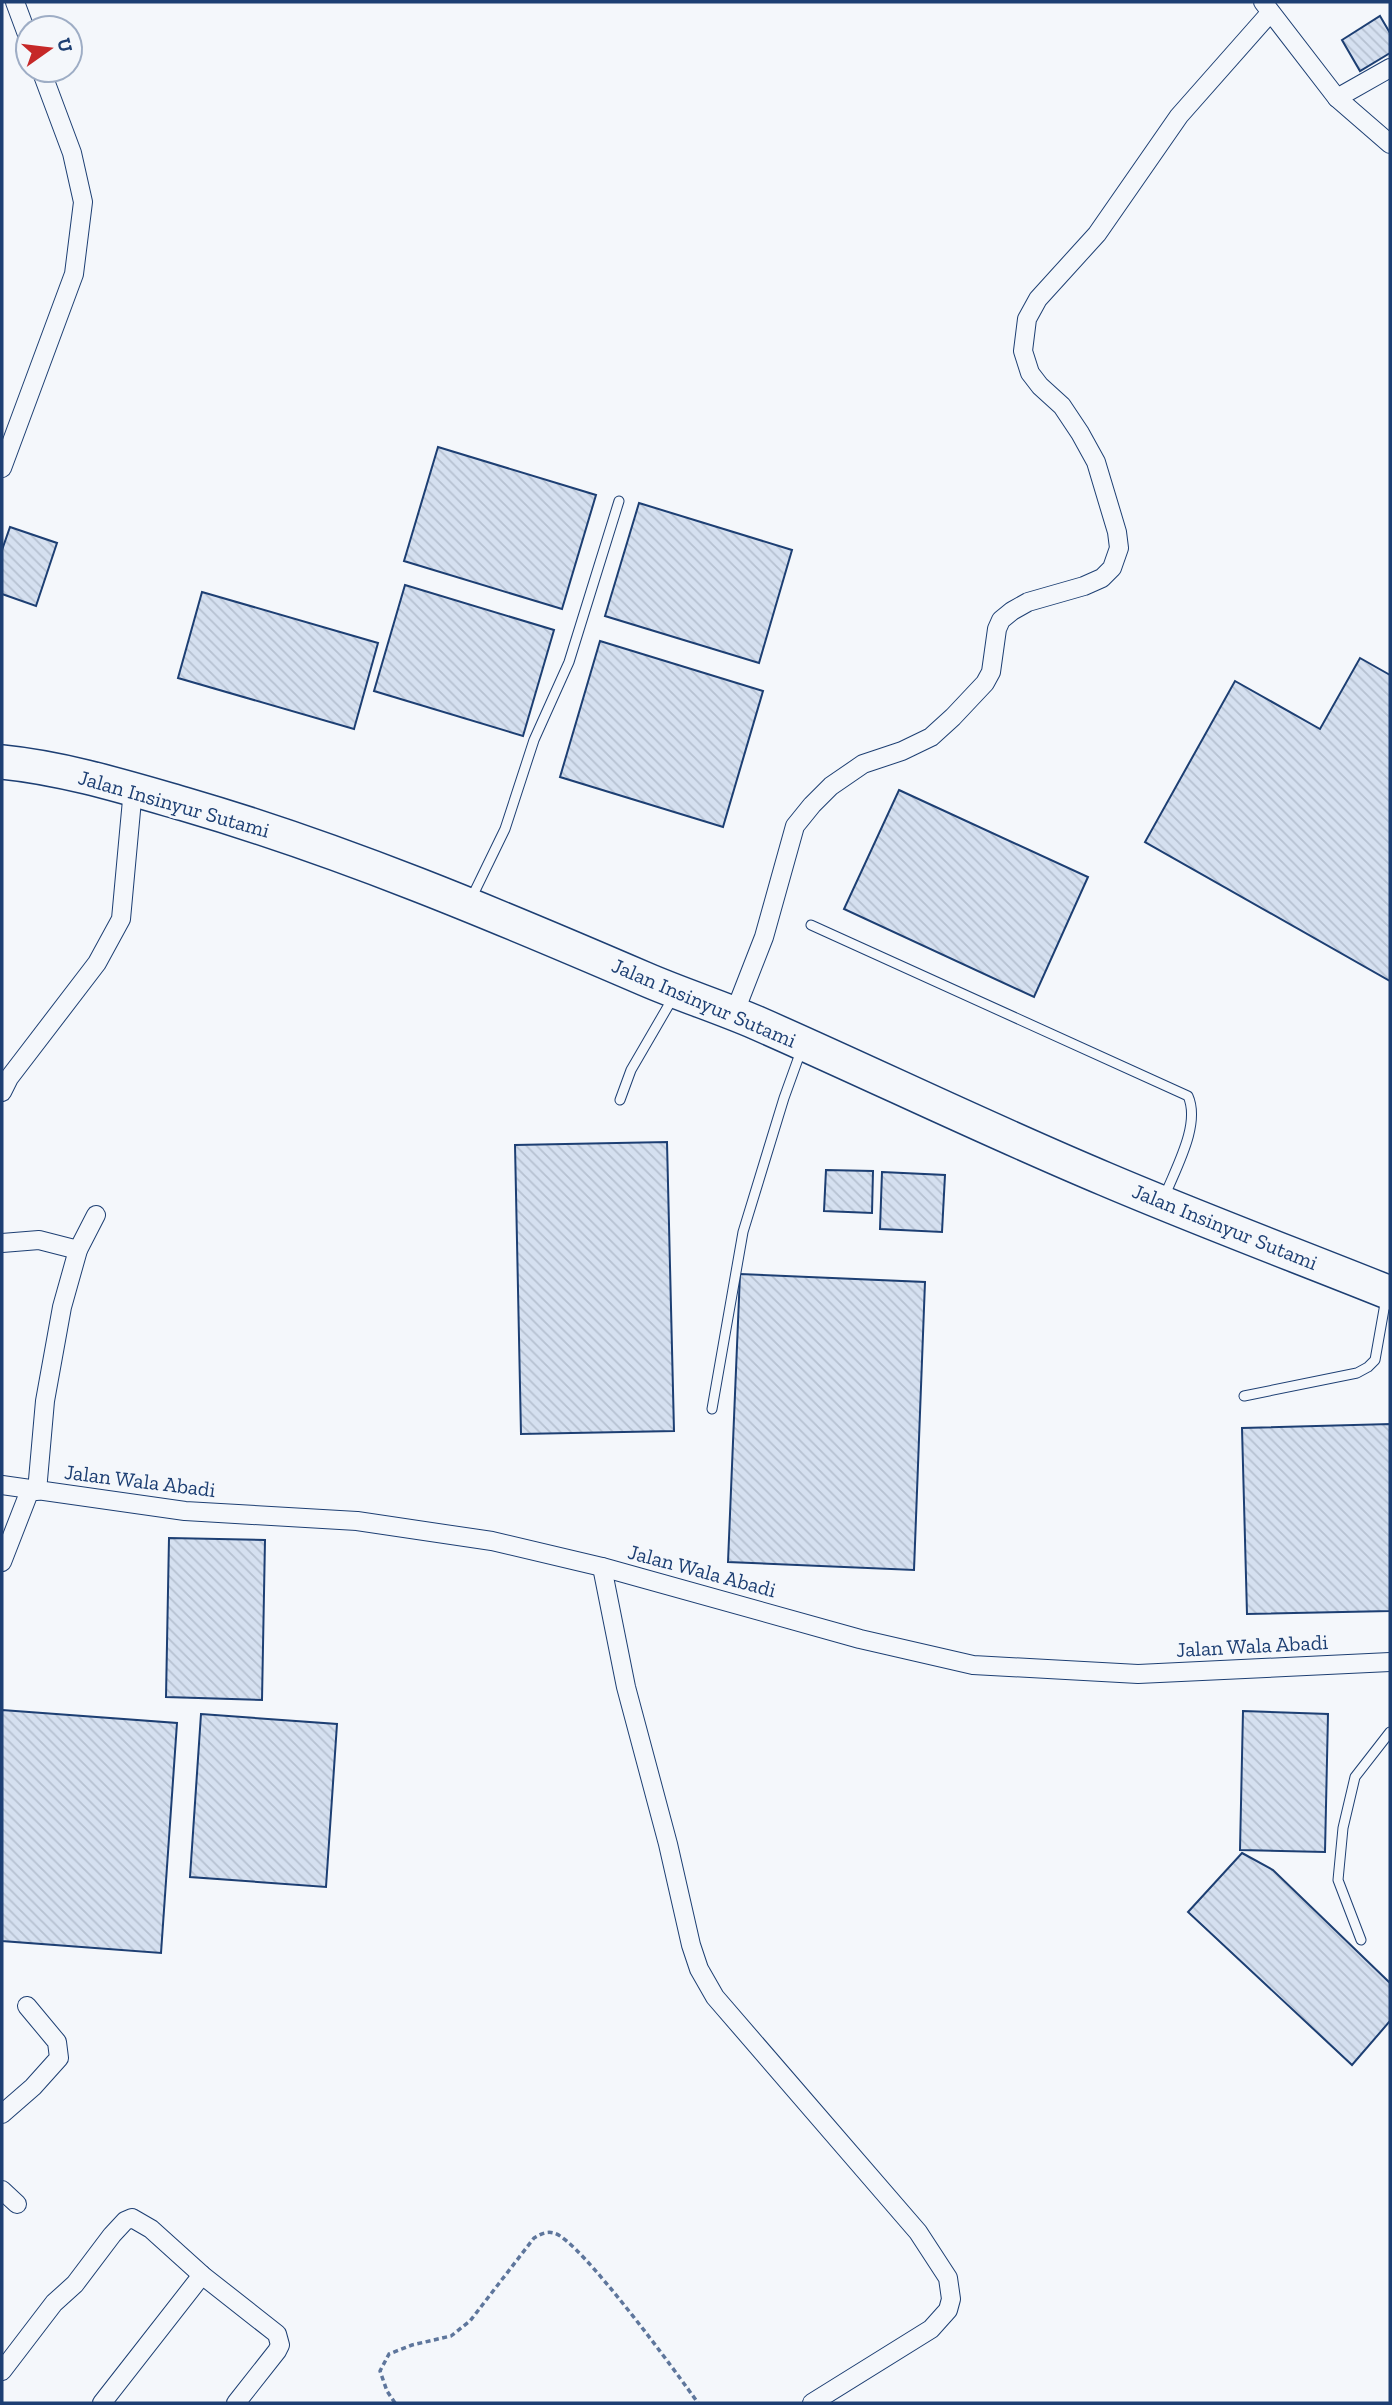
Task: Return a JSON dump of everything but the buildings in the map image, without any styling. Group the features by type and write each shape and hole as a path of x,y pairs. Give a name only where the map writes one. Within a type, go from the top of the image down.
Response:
{"highway":[{"name":"Jalan Insinyur Sutami","path":"2,762 27,764 133,789 255,826 469,904 734,1014 1162,1203 1389,1290"}],"street":[{"path":"734,1014 764,937 794,826 831,786 863,764 902,751 931,737 953,717 985,683 990,672 997,629 1001,620 1012,611 1028,603 1084,586 1102,578 1112,568 1119,548 1117,532 1096,463 1062,406 1030,373 1023,351 1027,319 1038,299 1097,234 1179,116 1267,8 1337,98 1390,144"},
{"path":"1337,98 1390,68"},
{"path":"2,468 74,274 83,202 72,153 46,84"},
{"path":"2,1092 9,1078 97,963 121,919 133,789"},
{"path":"2,1562 33,1490 62,1307 78,1250 96,1215"},
{"path":"2,1243 39,1240 78,1250"},
{"name":"Jalan Wala Abadi","path":"2,1485 185,1511 357,1521 492,1541 602,1567 860,1639 973,1665 1138,1674 1390,1662"},
{"path":"602,1567 626,1687 699,1969 715,1997 918,2232 948,2277 951,2299 948,2310 931,2329 812,2403"},
{"path":"2,2114 33,2087 60,2058 57,2042 27,2006"},
{"path":"2,2190 17,2204"},
{"path":"2,2371 54,2303 75,2284 112,2235 132,2218 151,2229 202,2275 270,2326 279,2340 277,2351 236,2403"},
{"path":"102,2403 202,2275"}],"lane":[{"path":"469,904 505,829 534,740 569,662 619,501"},
{"path":"811,925 1188,1096 1193,1106 1192,1124 1162,1203"},
{"path":"620,1100 631,1070 676,992"},
{"path":"712,1409 743,1232 803,1045"},
{"path":"1244,1396 1357,1373 1368,1367 1376,1360 1389,1290"},
{"path":"1362,1940 1338,1880 1343,1828 1355,1777 1390,1732"}],"path":[{"path":"395,2403 387,2391 380,2371 388,2354 451,2336 470,2321 534,2238 543,2232 555,2233 567,2240 633,2316 698,2403"}]}
